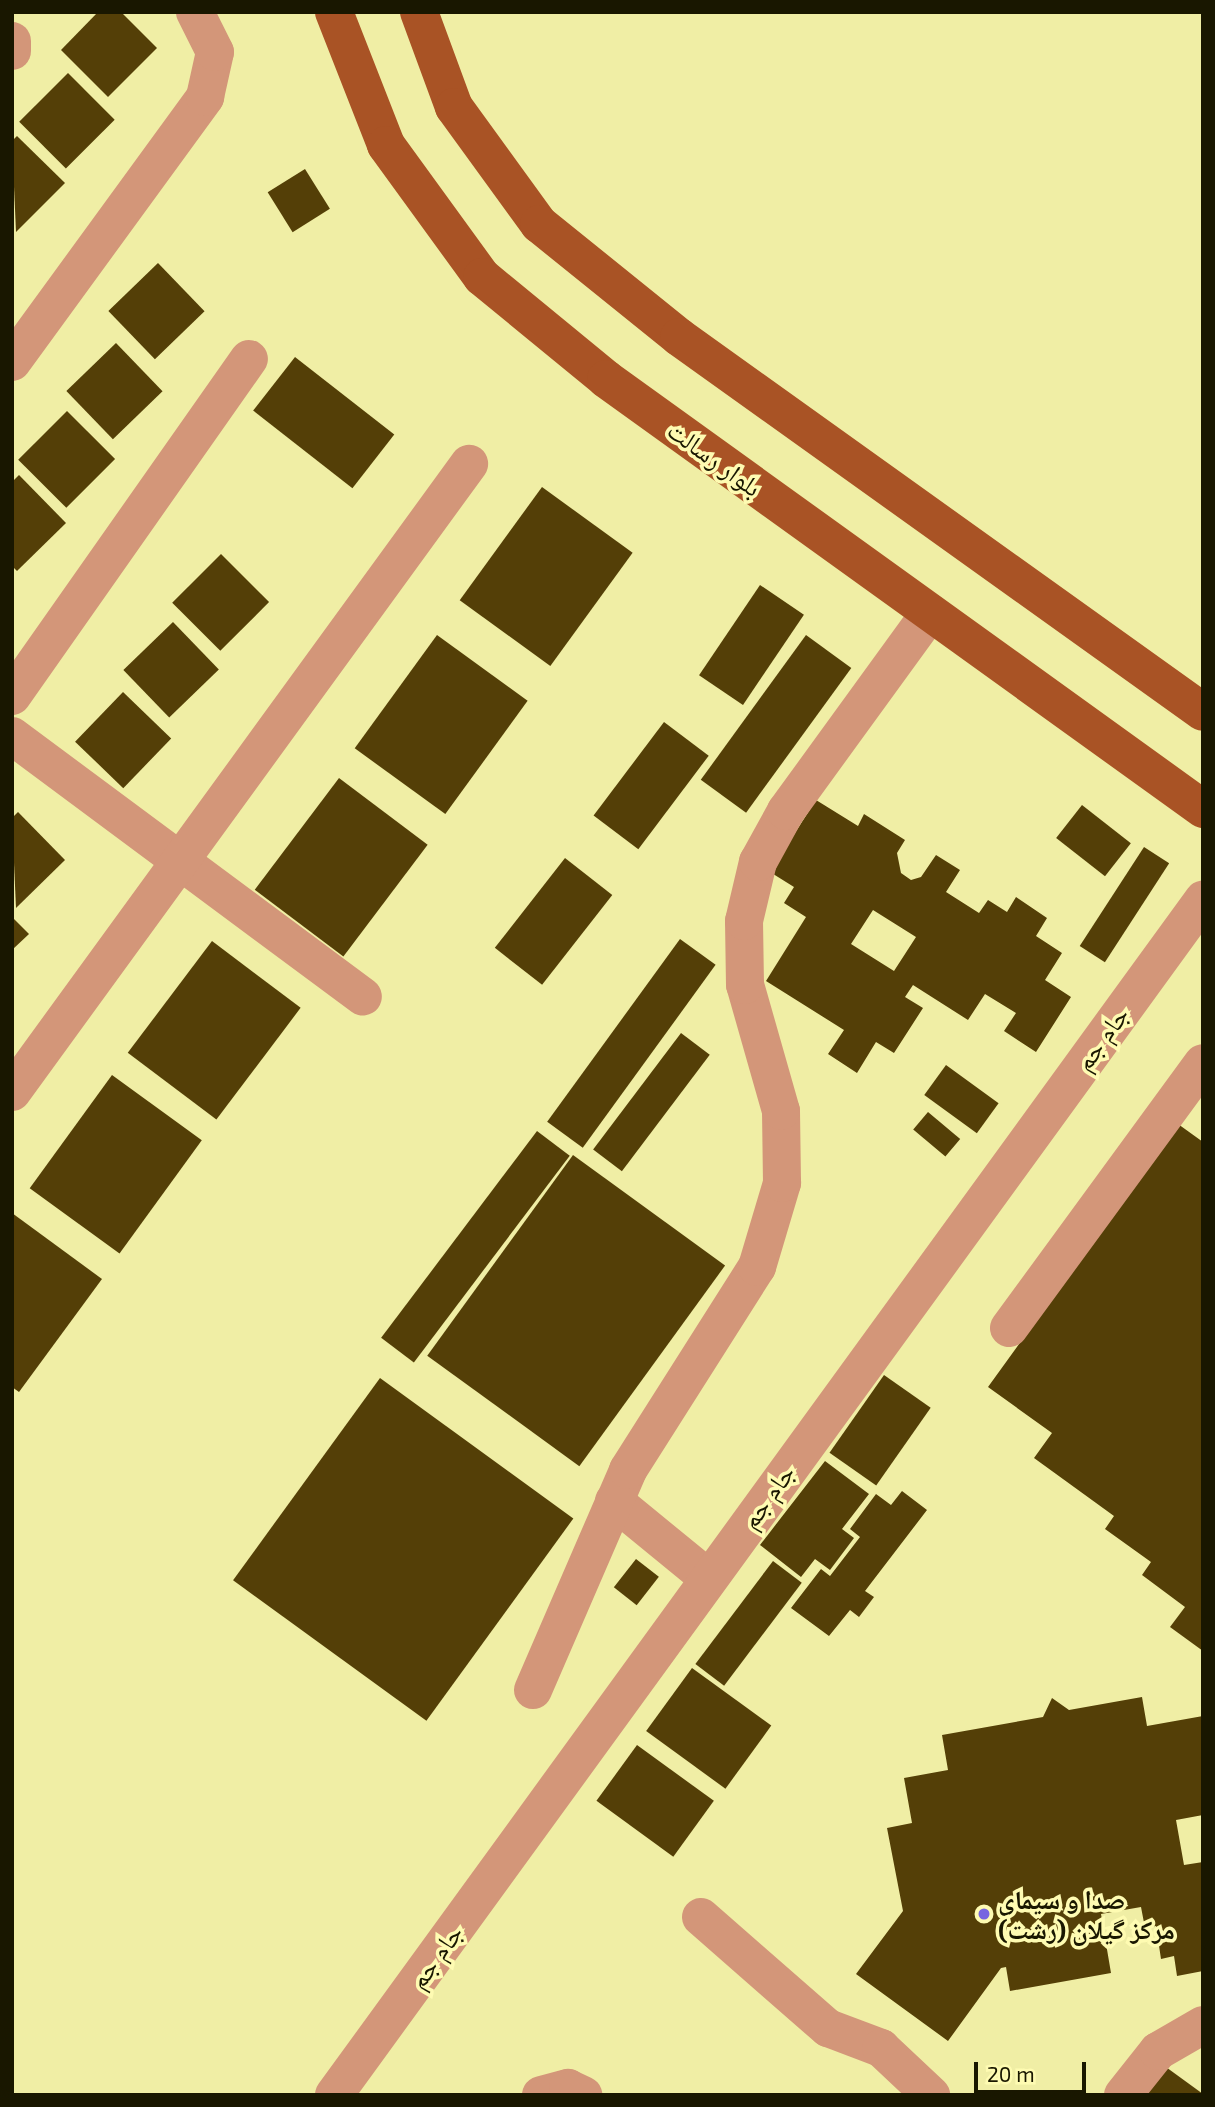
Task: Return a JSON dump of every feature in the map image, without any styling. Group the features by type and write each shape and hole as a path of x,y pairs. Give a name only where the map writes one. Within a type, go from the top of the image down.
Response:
{"main road":[{"name":"بلوار رسالت","path":"334,12 386,145 482,277 606,379 1203,809"},
{"path":"419,12 454,107 538,224 670,330 1203,712"}],"street":[{"path":"12,362 205,97 215,52 195,12"},
{"path":"12,41 12,51"},
{"path":"12,696 249,359"},
{"path":"12,1092 181,864 469,464"},
{"path":"533,1690 628,1470 757,1267 782,1183 781,1111 746,985 744,921 758,862 786,811 930,613"},
{"path":"12,736 363,997"},
{"name":"جام جم","path":"334,2095 1203,900"},
{"path":"1009,1328 1203,1063"},
{"path":"614,1501 708,1578"},
{"path":"701,1917 828,2028 881,2048 931,2095"},
{"path":"1124,2095 1158,2051 1203,2025"},
{"path":"541,2095 568,2088 583,2095"}],"building":[{"path":"98,12 121,12 157,48 108,97 61,50"},
{"path":"68,73 115,120 66,168 19,122"},
{"path":"17,136 65,183 16,232 12,141"},
{"path":"305,169 330,209 293,232 268,192"},
{"path":"158,263 205,311 155,359 108,311"},
{"path":"116,343 163,391 113,439 66,391"},
{"path":"295,357 394,435 352,488 253,411"},
{"path":"67,411 115,459 66,508 18,460"},
{"path":"19,475 66,523 17,571 12,566 12,482"},
{"path":"542,487 633,553 550,666 460,600"},
{"path":"221,554 269,602 220,651 172,603"},
{"path":"760,585 804,615 743,705 699,675"},
{"path":"173,622 219,669 169,717 123,670"},
{"path":"437,635 528,701 445,814 355,748"},
{"path":"806,635 851,668 746,813 701,780"},
{"path":"123,692 171,739 123,788 75,742"},
{"path":"664,722 709,756 638,849 594,815"},
{"path":"339,778 428,845 343,957 255,890"},
{"path":"816,800 858,826 864,814 905,840 897,853 901,873 911,880 921,877 936,855 960,870 946,892 979,913 988,900 1007,912 1016,897 1047,918 1036,936 1062,953 1045,980 1071,997 1036,1052 1004,1031 1016,1013 985,994 968,1020 913,985 905,997 923,1008 894,1053 876,1042 857,1073 828,1054 844,1030 766,981 806,917 784,903 794,887 770,872","holes":["873,910 916,937 894,971 851,944"]},
{"path":"1082,805 1131,843 1105,876 1056,838"},
{"path":"18,812 65,860 16,908 12,818"},
{"path":"1144,847 1169,863 1105,962 1080,946"},
{"path":"565,858 612,895 542,985 495,948"},
{"path":"12,917 29,934 12,950"},
{"path":"680,939 716,965 583,1148 547,1122"},
{"path":"212,941 301,1008 216,1120 128,1053"},
{"path":"681,1033 710,1055 622,1171 593,1150"},
{"path":"946,1065 999,1103 977,1133 924,1095"},
{"path":"112,1075 202,1140 120,1254 30,1188"},
{"path":"928,1112 960,1139 945,1157 913,1130"},
{"path":"1178,1124 1203,1142 1203,1651 1170,1627 1185,1607 1142,1575 1151,1562 1105,1529 1114,1516 1034,1458 1052,1433 988,1387"},
{"path":"537,1131 570,1156 414,1363 381,1338"},
{"path":"573,1155 725,1266 579,1466 427,1356"},
{"path":"12,1213 102,1279 19,1392 12,1387"},
{"path":"884,1375 931,1408 876,1486 830,1453"},
{"path":"380,1378 573,1518 426,1721 233,1580"},
{"path":"825,1461 869,1494 842,1529 854,1538 830,1570 815,1559 801,1577 760,1545"},
{"path":"902,1491 927,1510 865,1591 874,1597 859,1617 850,1610 829,1636 791,1608 821,1569 830,1576 860,1537 850,1529 876,1494 891,1505"},
{"path":"636,1559 659,1577 637,1605 614,1587"},
{"path":"773,1561 802,1583 724,1686 695,1664"},
{"path":"692,1668 771,1726 725,1789 646,1731"},
{"path":"1142,1697 1147,1726 1203,1716 1203,1815 1176,1820 1184,1865 1203,1862 1203,1971 1177,1976 1174,1956 1161,1959 1156,1926 1145,1928 1141,1907 1101,1914 1111,1973 1010,1991 1006,1967 1001,1968 948,2041 856,1974 903,1911 887,1828 912,1823 904,1778 948,1770 942,1735 1043,1717 1052,1698 1069,1710"},
{"path":"637,1745 714,1801 673,1857 596,1801"},
{"path":"1159,2062 1203,2094 1203,2095 1136,2095"}],"place":[{"name":"صدا و سیمای مرکز گیلان (رشت)","path":"984,1914"}]}
